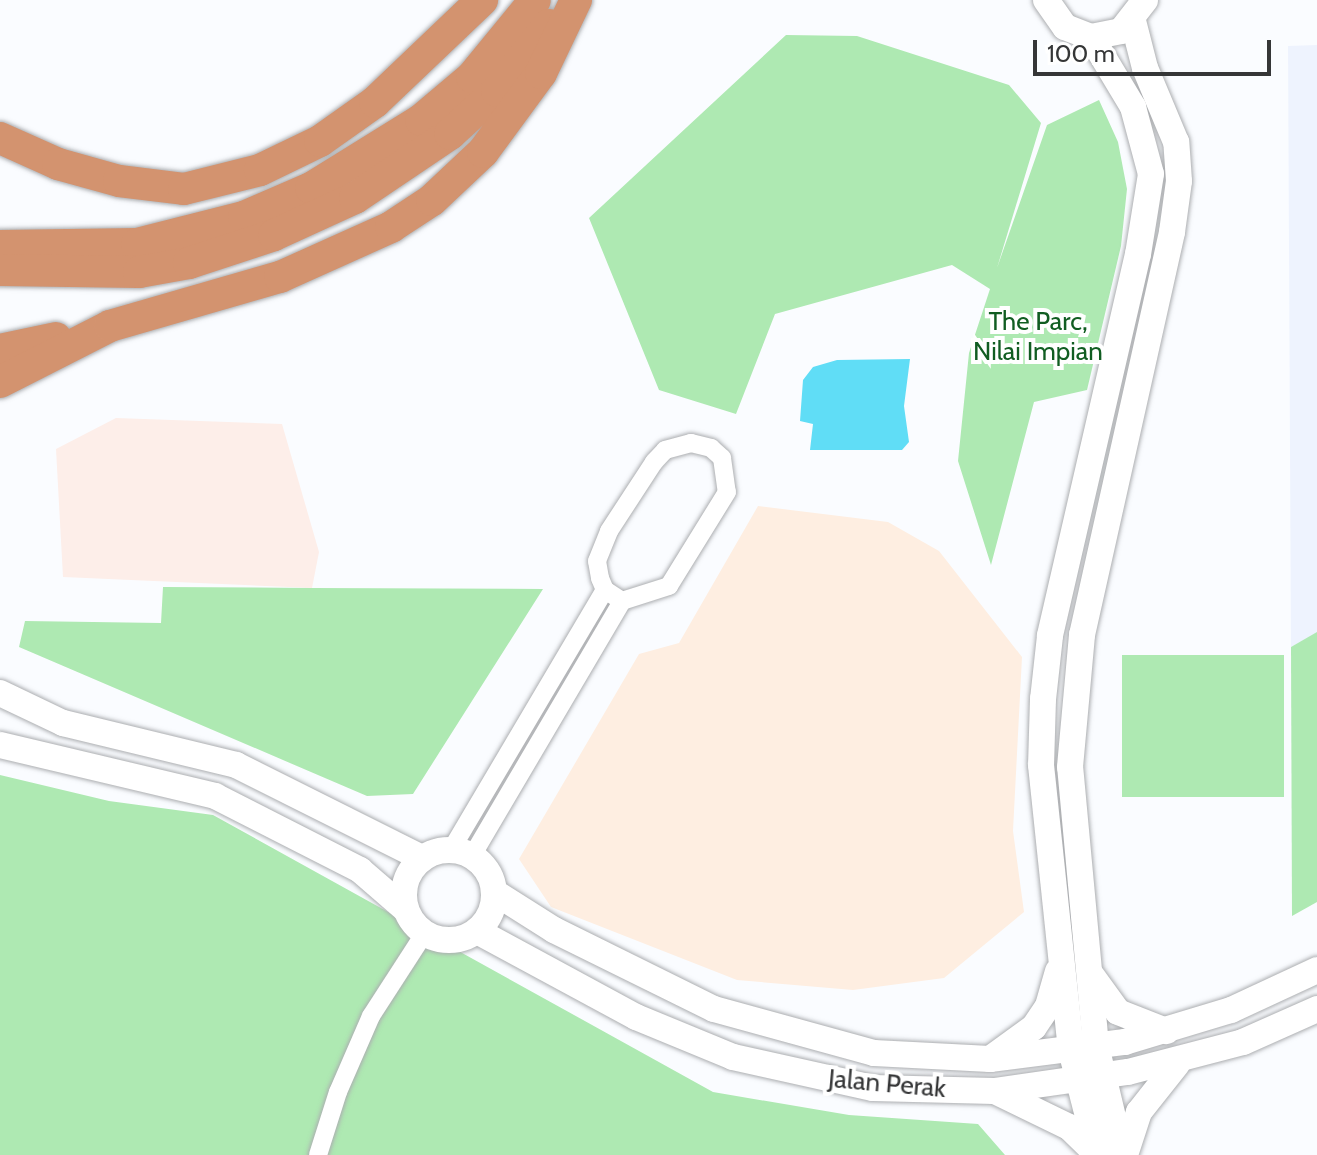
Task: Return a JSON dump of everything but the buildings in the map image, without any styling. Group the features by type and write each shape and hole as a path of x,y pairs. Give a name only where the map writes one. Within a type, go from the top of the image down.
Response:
{"highway":[{"path":"0,138 58,164 119,181 184,189 260,170 320,141 375,102 482,0"},
{"path":"0,246 137,244 244,217 311,188 421,120 472,77 535,0"},
{"path":"0,270 139,272 189,263 274,235 355,198 450,134 497,91 568,0"},
{"path":"0,350 110,326 280,277 391,227 432,200 483,152 524,96 576,0"},
{"path":"0,382 110,326"}],"main road":[{"path":"1046,0 1065,27 1091,37 1106,36 1139,11"},
{"path":"1084,1048 1089,973 1070,767 1073,701 1082,635 1172,232 1179,181 1176,142 1145,68 1139,11"},
{"path":"1091,37 1133,107 1151,174 1138,254 1047,662 1041,765 1061,956 1091,1078 1098,1155"},
{"path":"0,693 63,723 236,765 422,858 462,853 487,871 494,892 487,920 477,931 451,941 424,934 405,909 360,870 215,796 0,745"},
{"path":"405,909 405,881 422,858"},
{"name":"Jalan Perak","path":"494,892 554,930 714,1009 874,1053 990,1059 1084,1048 1167,1031 1231,1010 1317,970"},
{"name":"Jalan Perak","path":"477,931 636,1017 733,1057 873,1088 994,1091 1177,1064 1243,1042 1317,1009"},
{"path":"990,1059 1034,1027 1048,1006 1061,956"},
{"path":"1089,973 1118,1012 1167,1031"},
{"path":"1123,1155 1139,1112 1177,1064"},
{"path":"1091,1078 1123,1155"},
{"path":"994,1091 1060,1121 1098,1155"}],"street":[{"path":"462,853 622,601 669,586 727,492 722,458 711,448 691,443 665,450 642,477 597,561 605,590 622,601"},
{"path":"462,853 605,590"},
{"path":"318,1155 371,1016 424,934"}],"shaded area":[{"path":"1317,45 1317,633 1291,647 1288,46"},
{"path":"116,418 282,424 319,552 312,588 63,577 56,449"},
{"path":"758,506 888,522 939,551 1022,657 1013,831 1024,912 944,978 853,990 737,980 551,907 519,859 639,654 679,643"}],"green space":[{"name":"The Parc, Nilai Impian","path":"786,35 857,36 1009,85 1041,123 997,268 1047,125 1099,100 1118,142 1127,189 1121,246 1087,390 1034,402 991,565 958,461 969,353 990,289 952,265 775,314 736,414 659,390 589,218"},
{"path":"163,587 543,589 413,794 367,796 19,647 25,621 161,623"},
{"path":"1317,632 1317,902 1292,916 1291,647"},
{"path":"1122,655 1284,655 1284,797 1122,797"},
{"path":"0,775 109,801 213,815 713,1092 849,1115 978,1124 1005,1155 0,1155"}],"water":[{"path":"910,359 904,406 909,442 902,450 810,450 813,424 800,421 803,380 813,367 837,360"}]}
